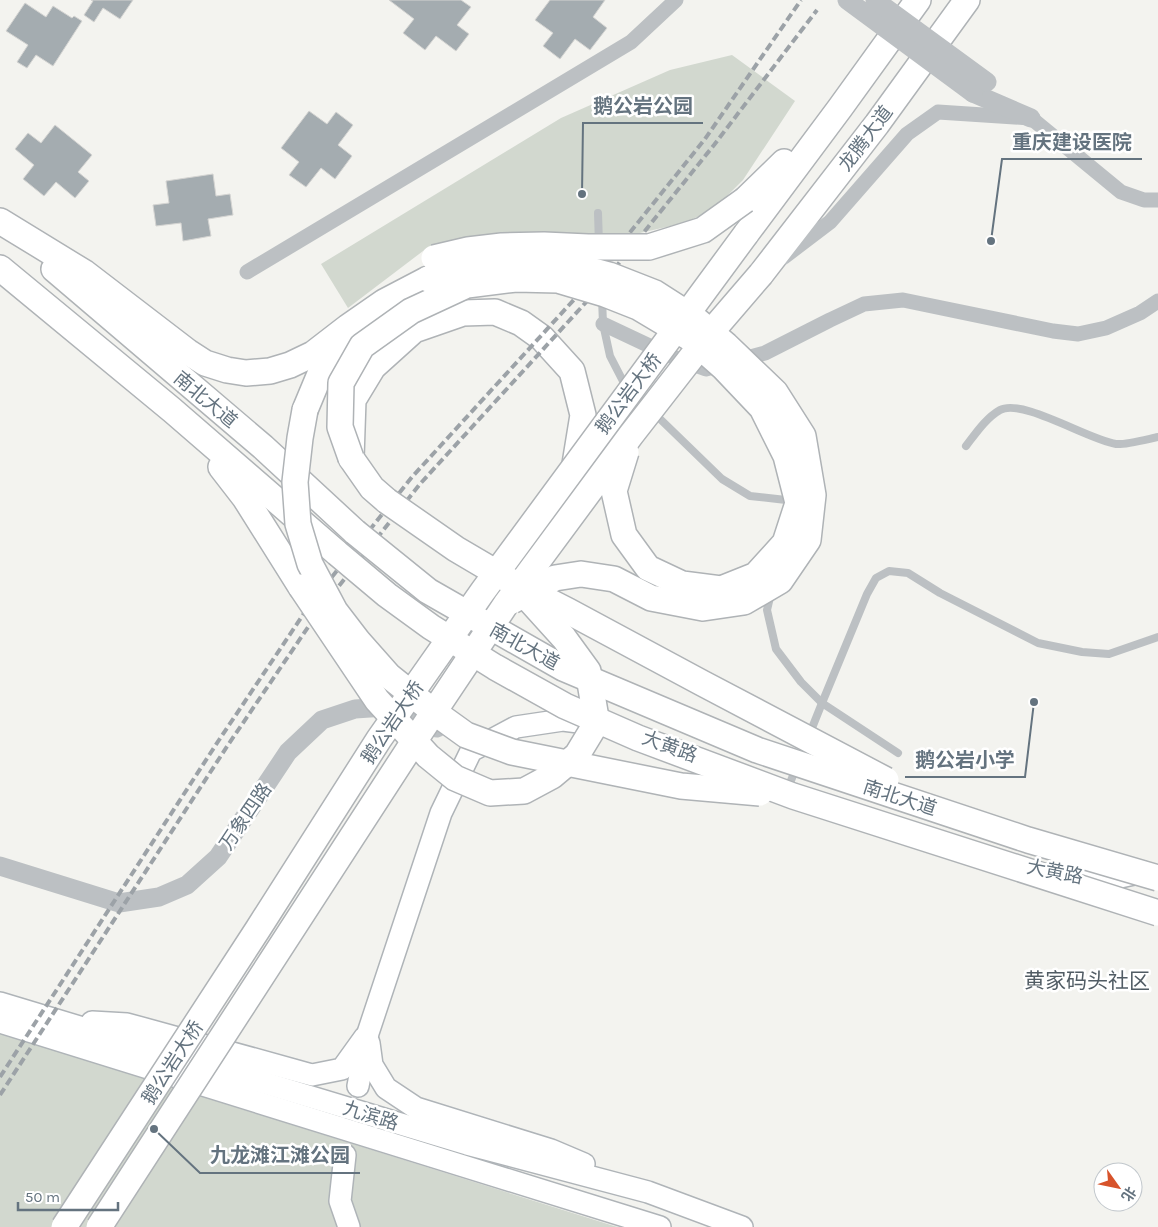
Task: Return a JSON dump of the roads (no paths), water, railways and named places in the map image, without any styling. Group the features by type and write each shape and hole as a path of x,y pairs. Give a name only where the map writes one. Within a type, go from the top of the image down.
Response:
{"highway":[{"name":"龙腾大道","path":"746,234 918,0"},
{"name":"龙腾大道","path":"760,274 877,124 967,0"},
{"path":"877,124 985,0"},
{"path":"431,269 468,250 502,246 544,245 649,247 703,230 745,200 840,108"},
{"path":"0,222 86,273 188,352 205,363 227,370 246,373 270,371 290,365 313,354 348,327"},
{"name":"南北大道","path":"0,222 263,447 355,532 428,591 564,668 757,750 1028,840 1158,878"},
{"name":"鹅公岩大桥","path":"64,1227 258,929 378,739 483,591 746,234"},
{"path":"511,595 555,578 581,574 614,579 651,598 703,608 744,602 780,581 808,540 813,495 803,436 775,392 726,345 694,318 655,293 609,275 567,264 521,263 431,269 396,276 372,296 348,327 320,374 305,410 295,482 298,524 310,564 335,611 389,676 466,735 512,752 681,786 791,792"},
{"name":"南北大道","path":"0,268 172,410 387,595 431,627 494,667 565,706 638,738 791,792 1158,913"},
{"name":"鹅公岩大桥","path":"99,1227 511,595 631,435 712,331 760,274"},
{"path":"172,410 245,498 301,587 377,700 428,756 455,778 490,792 524,791 552,776 577,755 594,727 595,712 588,671 564,638 456,549 387,501 372,488 351,458 340,427 341,383 362,346 411,311 468,285 516,279 558,280 605,294 638,307 690,338 724,368 762,408 786,456 798,503 785,543 756,575 721,589 682,584 648,568 624,535 614,491 631,435"},
{"path":"351,458 353,400 372,366 414,330 463,313 495,312 521,323 542,338 572,371 583,415 576,464"},
{"path":"511,595 568,611 920,798 1028,840"}],"main road":[{"name":"大黄路","path":"471,751 516,727 563,720 618,728 791,792 901,829 1063,876 1111,879 1158,869"},
{"path":"358,1086 368,1033 441,813 471,751"},
{"name":"九滨路","path":"0,1003 40,1022 600,1218 638,1220 660,1227"},
{"name":"九滨路","path":"0,1022 40,1022 468,1144 648,1192 742,1227"},
{"path":"40,1022 127,1024 312,1076 342,1069 368,1033"},
{"path":"368,1033 372,1065 386,1088 416,1108 551,1150 648,1192 655,1199 657,1207 654,1215 648,1219 638,1220"},
{"path":"345,1155 340,1201 349,1227"}],"street":[{"path":"247,272 630,42 676,0"},
{"path":"847,0 1031,118 1121,192 1144,200 1158,200"},
{"path":"875,0 980,87"},
{"path":"760,274 830,222 907,134 938,112 1031,118"},
{"path":"603,324 706,369 765,353 864,304 903,300 1053,331 1078,334 1106,328 1140,313 1158,301"},
{"name":"万象四路","path":"0,866 118,903 159,897 187,885 218,857 288,752 322,720 355,709 385,707 426,720 471,751"}],"lane":[{"path":"598,213 600,259"},
{"path":"600,269 601,278"},
{"path":"601,287 603,324 610,356 625,385 722,478 750,496 786,500 804,513 802,537 781,565"},
{"path":"966,446 983,424 1002,409 1014,408 1043,415 1088,435 1117,444 1158,437"},
{"path":"791,792 822,703 867,594 876,578 889,571 908,573 940,593 1038,643 1082,652 1109,654 1158,637"},
{"path":"776,572 767,610 776,649 801,682 822,703 898,753"}],"railway":[{"path":"0,1077 219,740 311,603 412,477 591,281 705,139 801,0"},
{"path":"0,1095 228,745 319,611 420,484 599,288 714,145 817,10"}],"place":[{"name":"鹅公岩公园","path":"582,194"},
{"name":"重庆建设医院","path":"991,241"},
{"name":"鹅公岩小学","path":"1034,702"},
{"name":"九龙滩江滩公园","path":"154,1129"}],"district":[{"name":"黄家码头社区","path":"1087,981"}]}
